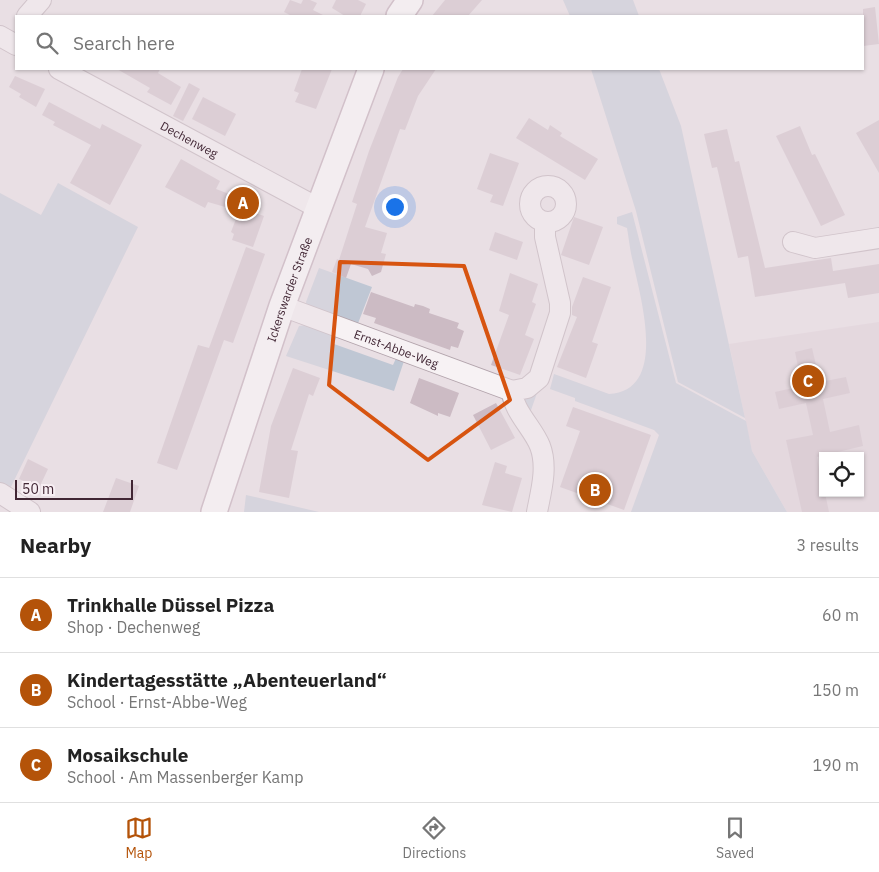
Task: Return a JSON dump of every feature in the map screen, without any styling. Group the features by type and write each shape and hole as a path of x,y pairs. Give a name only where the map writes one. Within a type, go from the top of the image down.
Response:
{"main road":[{"path":"400,15 410,0"},
{"name":"Ickerswarder Straße","path":"214,512 282,306 371,70"}],"street":[{"path":"28,15 41,0"},
{"name":"Dechenweg","path":"61,70 318,208"},
{"path":"537,512 544,458 535,435 512,399 512,391 527,388 539,378 560,313 560,303 545,237 545,222"},
{"path":"793,242 814,248 879,238"},
{"name":"Ernst-Abbe-Weg","path":"282,306 512,391"},
{"path":"0,493 30,512"}],"highlighted area":[{"path":"340,262 464,266 510,400 428,460 329,385"}],"shaded area":[{"path":"563,0 633,0 639,15 570,15"},
{"path":"591,70 659,70 681,126 745,418 678,382 636,211"},
{"path":"58,183 138,227 8,493 0,487 0,193 41,215"},
{"path":"632,212 676,383 746,421 752,451 787,512 631,512 659,435 654,430 575,401 575,398 550,389 554,374 609,394 628,389 639,377 645,360 646,340 641,297 627,228 617,224 617,217"},
{"path":"319,268 372,287 357,326 307,307 306,302"},
{"path":"879,322 879,512 787,512 752,451 729,344"},
{"path":"305,325 338,332 334,344 393,365 398,354 406,355 394,391 286,356 299,326"},
{"path":"537,393 530,413 521,397"},
{"path":"246,495 319,512 244,512"}],"building":[{"path":"290,0 301,4 303,0 310,0 317,3 313,10 323,15 290,15 284,12"},
{"path":"336,0 358,0 366,4 360,15 343,15 332,8"},
{"path":"445,0 482,0 469,15 433,15"},
{"path":"875,7 879,44 864,46 863,9"},
{"path":"119,70 160,70 158,73 181,87 171,105 147,92 150,88"},
{"path":"302,70 332,70 316,109 295,102 299,93 294,91"},
{"path":"402,70 435,70 418,96 405,130 400,129 365,227 387,233 381,253 386,254 381,272 372,276 368,269 351,264 346,278 332,272 337,259 339,260 357,204 352,202 369,151"},
{"path":"15,76 45,89 36,107 19,97 21,94 9,87"},
{"path":"189,83 200,89 183,121 173,116"},
{"path":"203,97 236,114 225,136 192,119"},
{"path":"49,102 100,129 102,124 142,145 110,205 70,183 91,145 53,125 55,122 42,115"},
{"path":"529,118 548,130 550,125 562,133 560,136 598,159 585,180 516,138"},
{"path":"879,120 879,173 856,133"},
{"path":"800,126 812,155 815,154 845,215 821,226 776,136"},
{"path":"727,129 735,162 739,161 765,268 831,258 833,271 879,264 879,293 848,298 845,283 755,297 748,256 738,258 717,167 712,168 704,134"},
{"path":"490,153 519,163 503,206 490,202 493,195 477,189"},
{"path":"181,159 220,181 216,189 253,203 250,211 264,216 253,247 232,240 234,234 231,232 239,211 208,202 205,208 165,187"},
{"path":"574,217 603,227 589,265 561,255"},
{"path":"495,232 523,242 517,260 489,250"},
{"path":"246,247 265,254 233,343 224,340 177,470 157,463 198,345 209,348"},
{"path":"510,273 538,284 532,302 536,304 525,335 534,339 520,375 491,365 509,315 499,311"},
{"path":"583,277 611,287 592,342 598,344 586,378 557,367 577,317 572,315 572,307"},
{"path":"371,292 414,307 415,304 423,306 430,309 429,313 459,323 457,328 464,331 458,348 451,346 450,350 374,323 376,318 363,314"},
{"path":"812,348 820,382 846,377 850,393 823,399 830,432 859,425 863,446 838,452 819,452 819,457 817,457 819,497 826,497 829,512 802,512 786,440 813,435 806,403 779,409 775,392 802,386 795,352"},
{"path":"293,368 320,378 313,396 309,394 291,450 298,451 289,498 259,492 271,426"},
{"path":"419,378 459,393 450,417 438,413 438,416 410,403"},
{"path":"496,403 515,438 491,450 473,415"},
{"path":"573,407 651,435 624,510 560,487 580,431 566,426"},
{"path":"28,459 48,469 39,488 19,479"},
{"path":"495,462 507,466 505,473 522,478 512,512 482,505"},
{"path":"116,478 139,486 130,512 103,512"}],"place":[{"name":"Trinkhalle Düssel Pizza","path":"243,203"},
{"name":"Mosaikschule","path":"808,381"},
{"name":"Kindertagesstätte „Abenteuerland“","path":"595,490"}]}
